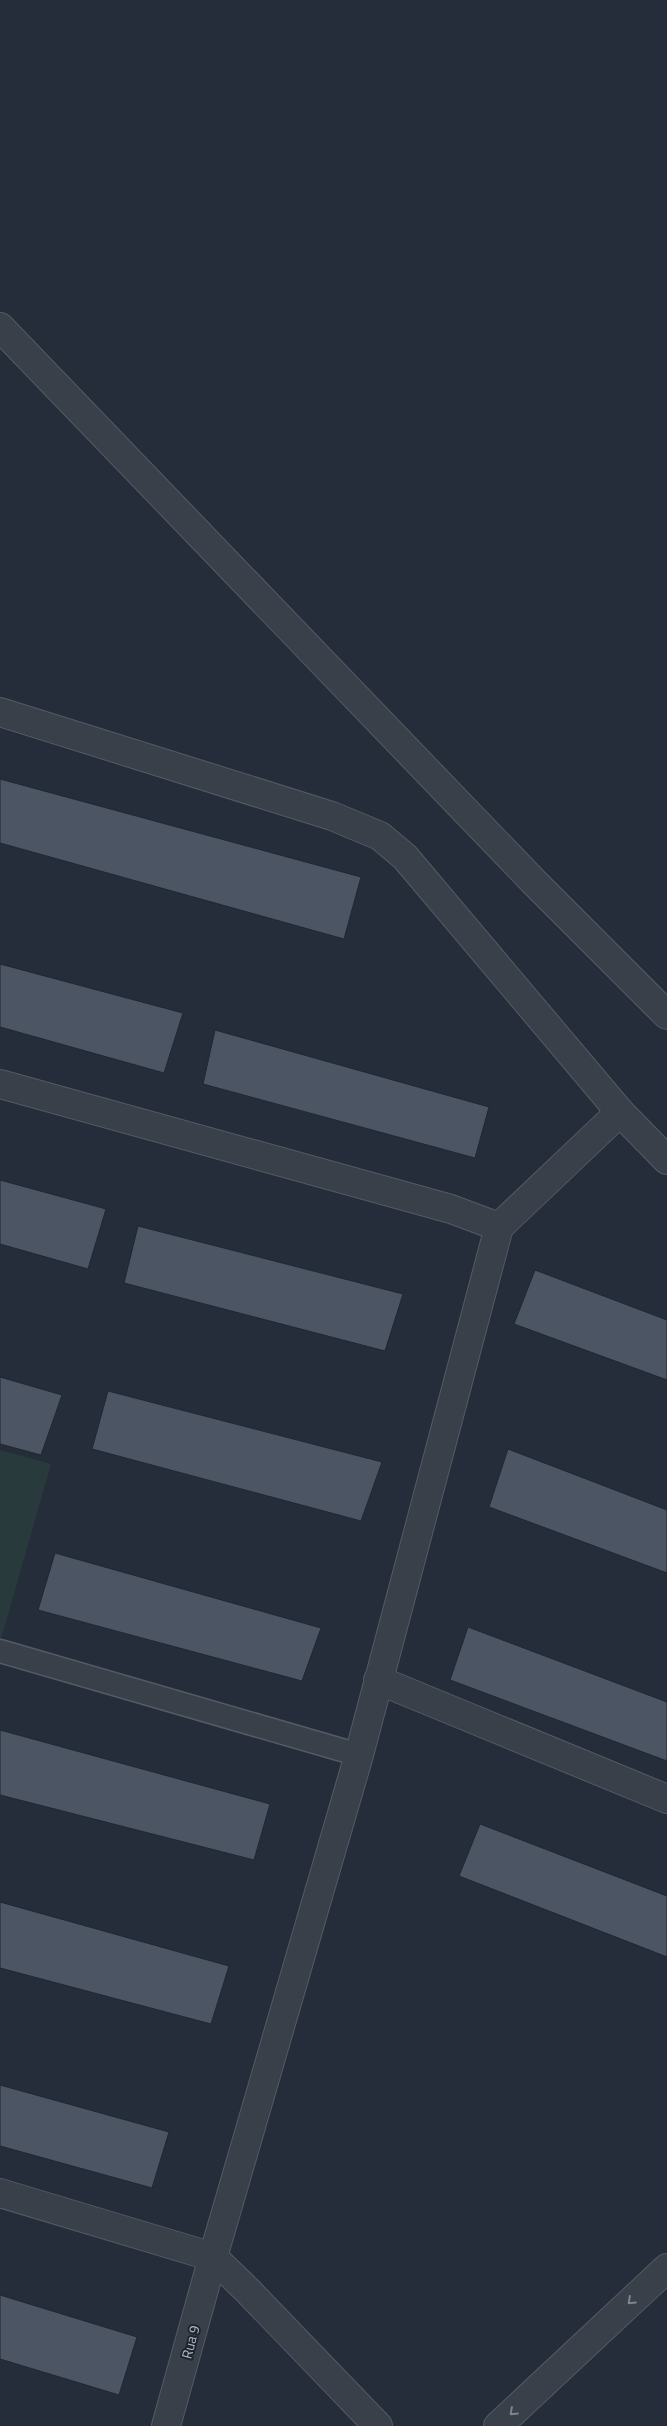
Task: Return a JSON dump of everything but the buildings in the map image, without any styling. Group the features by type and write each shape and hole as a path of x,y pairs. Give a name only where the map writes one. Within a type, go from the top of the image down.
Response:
{"street":[{"path":"0,327 534,882 667,1014"},
{"path":"0,712 332,816 380,836 404,857 620,1112 667,1160"},
{"path":"0,1084 451,1209 499,1227 620,1112"},
{"name":"Rua 9","path":"166,2426 212,2257 359,1755 499,1227"},
{"path":"0,1651 359,1755"},
{"path":"378,1680 667,1799"},
{"path":"0,2193 212,2257 248,2291 378,2426"},
{"path":"498,2426 667,2268"}],"shaded area":[{"path":"0,1450 51,1464 0,1643"}]}
